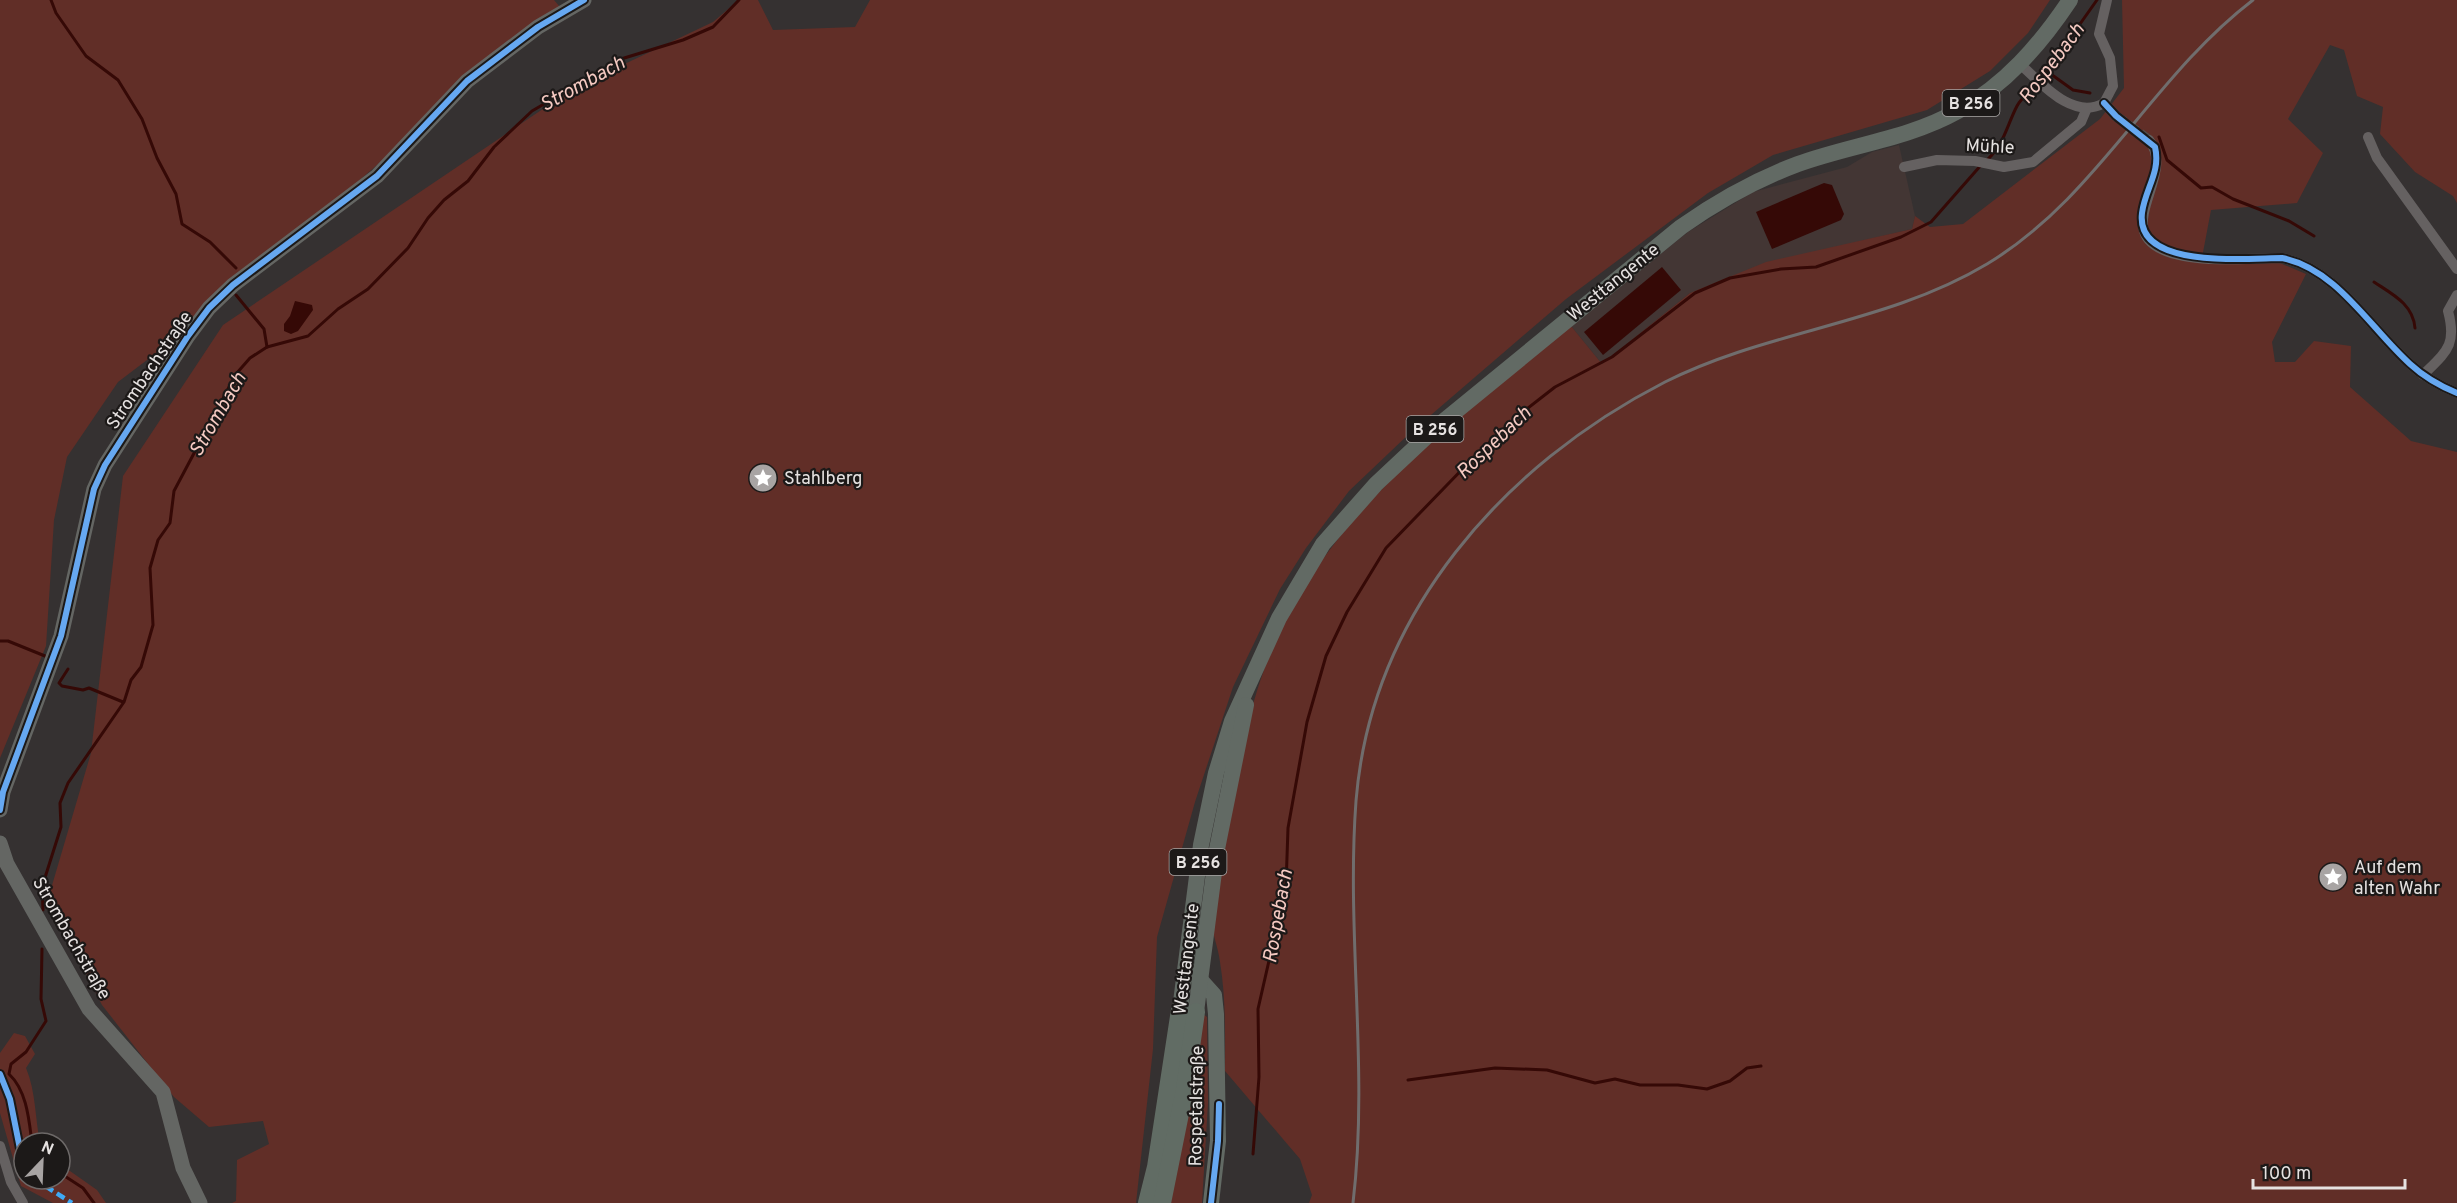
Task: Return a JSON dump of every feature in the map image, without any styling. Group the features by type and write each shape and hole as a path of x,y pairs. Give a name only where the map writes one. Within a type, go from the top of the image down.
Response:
{"highway":[{"name":"Westtangente","path":"1147,1203 1188,1011"},
{"name":"Westtangente","path":"1162,1203 1185,1089 1188,1011"}],"main road":[{"name":"Strombachstraße","path":"0,810 3,792 66,619 94,489 105,465 188,336 209,308 233,285 376,176 467,81 538,27 584,0"},
{"name":"Westtangente","path":"1188,1011 1186,952 1201,845 1216,773 1232,721 1279,618 1323,544 1376,484 1439,425 1681,227 1720,200 1750,184 1798,164 1902,134 1957,112 1985,94 2020,64 2048,32 2070,0"},
{"name":"Westtangente","path":"1188,1011 1200,980 1217,849 1250,684"},
{"name":"Strombachstraße","path":"0,843 7,864 79,995 106,1029 163,1092 183,1168 200,1203"},
{"name":"Rospetalstraße","path":"1186,952 1189,965 1214,995 1216,1014 1218,1142 1211,1203"}],"street":[{"path":"2020,64 2050,91 2070,104 2087,108 2104,103 2113,86 2110,58 2099,34 2107,0"},
{"path":"2104,103 2116,116"},
{"name":"Mühle","path":"1904,167 1937,160 1975,161 2004,166 2033,162 2081,122 2087,108"},
{"path":"2368,137 2377,158 2457,269"},
{"path":"2150,140 2155,147 2157,165 2142,212 2142,229 2150,241 2162,249 2184,256 2282,258 2297,261 2350,300 2423,375 2457,393"},
{"path":"2423,375 2452,343 2453,331 2448,311 2457,295"},
{"path":"0,1146 11,1182 23,1203"}],"shaded area":[{"path":"0,0 554,0 560,7 180,335 118,382 67,457 54,520 46,646 0,758"},
{"path":"739,0 758,0 773,30 855,27 870,0 2050,0 2028,33 1990,71 1927,110 1773,155 1708,193 1566,299 1410,433 1349,491 1306,548 1280,589 1233,687 1195,802 1157,937 1153,1049 1136,1203 232,1203 236,1201 237,1160 269,1144 263,1121 209,1127 174,1097 102,1005 48,899 91,753 123,476 223,325 574,88 713,22"},
{"path":"2122,0 2457,0 2457,203 2453,196 2415,172 2380,134 2383,107 2357,96 2344,50 2330,45 2288,119 2323,153 2297,203 2211,210 2201,263 2275,261 2306,274 2272,342 2275,362 2295,362 2314,341 2351,346 2350,387 2411,441 2457,452 2457,1203 1309,1203 1312,1195 1300,1159 1225,1071 1223,989 1212,921 1240,760 1255,697 1265,667 1289,614 1319,564 1354,519 1394,477 1481,399 1571,326 1602,364 1690,293 1766,262 1912,229 1915,216 1930,227 1963,224 2100,119 2124,88"},
{"path":"1899,145 1915,216 1912,229 1857,242 1690,293 1602,364 1571,326 1688,232 1753,192 1847,167 1872,152"},
{"path":"1824,183 1832,185 1844,214 1841,220 1772,249 1756,212"},
{"path":"1662,267 1681,290 1603,355 1584,332"},
{"path":"295,301 312,305 313,310 298,331 291,334 284,331 284,324 290,316"},
{"path":"1203,1014 1207,1017 1208,1103 1202,1203 1169,1203"},
{"path":"14,1033 25,1036 35,1054 26,1068 34,1096 38,1131 12,1131 12,1155 0,1113 0,1053"},
{"path":"72,1172 97,1190 106,1203 53,1203 30,1191 72,1191"}],"waterway":[{"path":"51,0 56,13 86,56 118,80 142,119 157,158 176,194 182,224 210,242 236,268"},
{"name":"Strombach","path":"43,910 42,887 61,827 60,803 68,783 124,702 131,680 141,667 153,625 150,568 158,540 170,523 174,491 236,374 250,358 267,347 308,336 338,309 368,289 408,248 428,218 444,200 468,181 494,147 532,111 621,59 683,40 713,27 739,0"},
{"name":"Rospebach","path":"2041,79 2097,0"},
{"path":"2048,72 2073,90 2090,93"},
{"name":"Rospebach","path":"1987,160 2001,141 2019,103 2037,84"},
{"path":"2159,137 2167,160 2201,188 2212,187 2233,199 2289,221 2314,236"},
{"name":"Rospebach","path":"1253,1154 1259,1077 1258,1009 1286,886 1288,828 1307,722 1326,656 1347,612 1386,548 1477,454 1519,415 1555,387 1612,357 1695,293 1730,278 1781,269 1816,267 1901,237 1931,222 1982,164"},
{"path":"2374,282 2406,306 2415,328"},
{"path":"236,295 264,329 267,347"},
{"path":"0,641 8,641 45,656"},
{"path":"68,669 59,683 62,686 83,690 89,688 123,702"},
{"name":"Strombach","path":"30,1131 23,1097 9,1074 11,1064 26,1052 46,1021 41,999 42,949"},
{"path":"1408,1080 1495,1068 1547,1070 1595,1083 1615,1079 1640,1085 1678,1085 1707,1089 1730,1081 1747,1068 1761,1066"},
{"name":"Strombach","path":"72,1181 83,1188 94,1203"}],"tunnel":[{"path":"2116,116 2149,140"}],"railway":[{"path":"1353,1203 1359,1103 1354,902 1356,801 1367,733 1388,668 1418,608 1455,552 1500,502 1550,456 1606,416 1665,382 1704,364 1745,350 1909,300 1949,284 1987,264 2026,237 2061,206 2093,172 2184,64 2253,0"}],"marked path":[{"path":"53,1191 72,1203"}],"cycle path":[{"path":"0,810 3,792 61,636 94,489 105,465 188,336 209,308 233,285 377,176 467,81 538,27 584,0"},
{"path":"2104,103 2116,116 2155,147 2156,164 2142,213 2145,231 2156,244 2174,252 2196,257 2282,258 2302,264 2320,274 2336,287 2415,368 2457,393"},
{"path":"0,1074 10,1099 16,1131"},
{"path":"1211,1203 1218,1141 1219,1104"}],"place":[{"name":"Stahlberg","path":"763,478"},
{"name":"Auf dem alten Wahr","path":"2333,877"}]}
